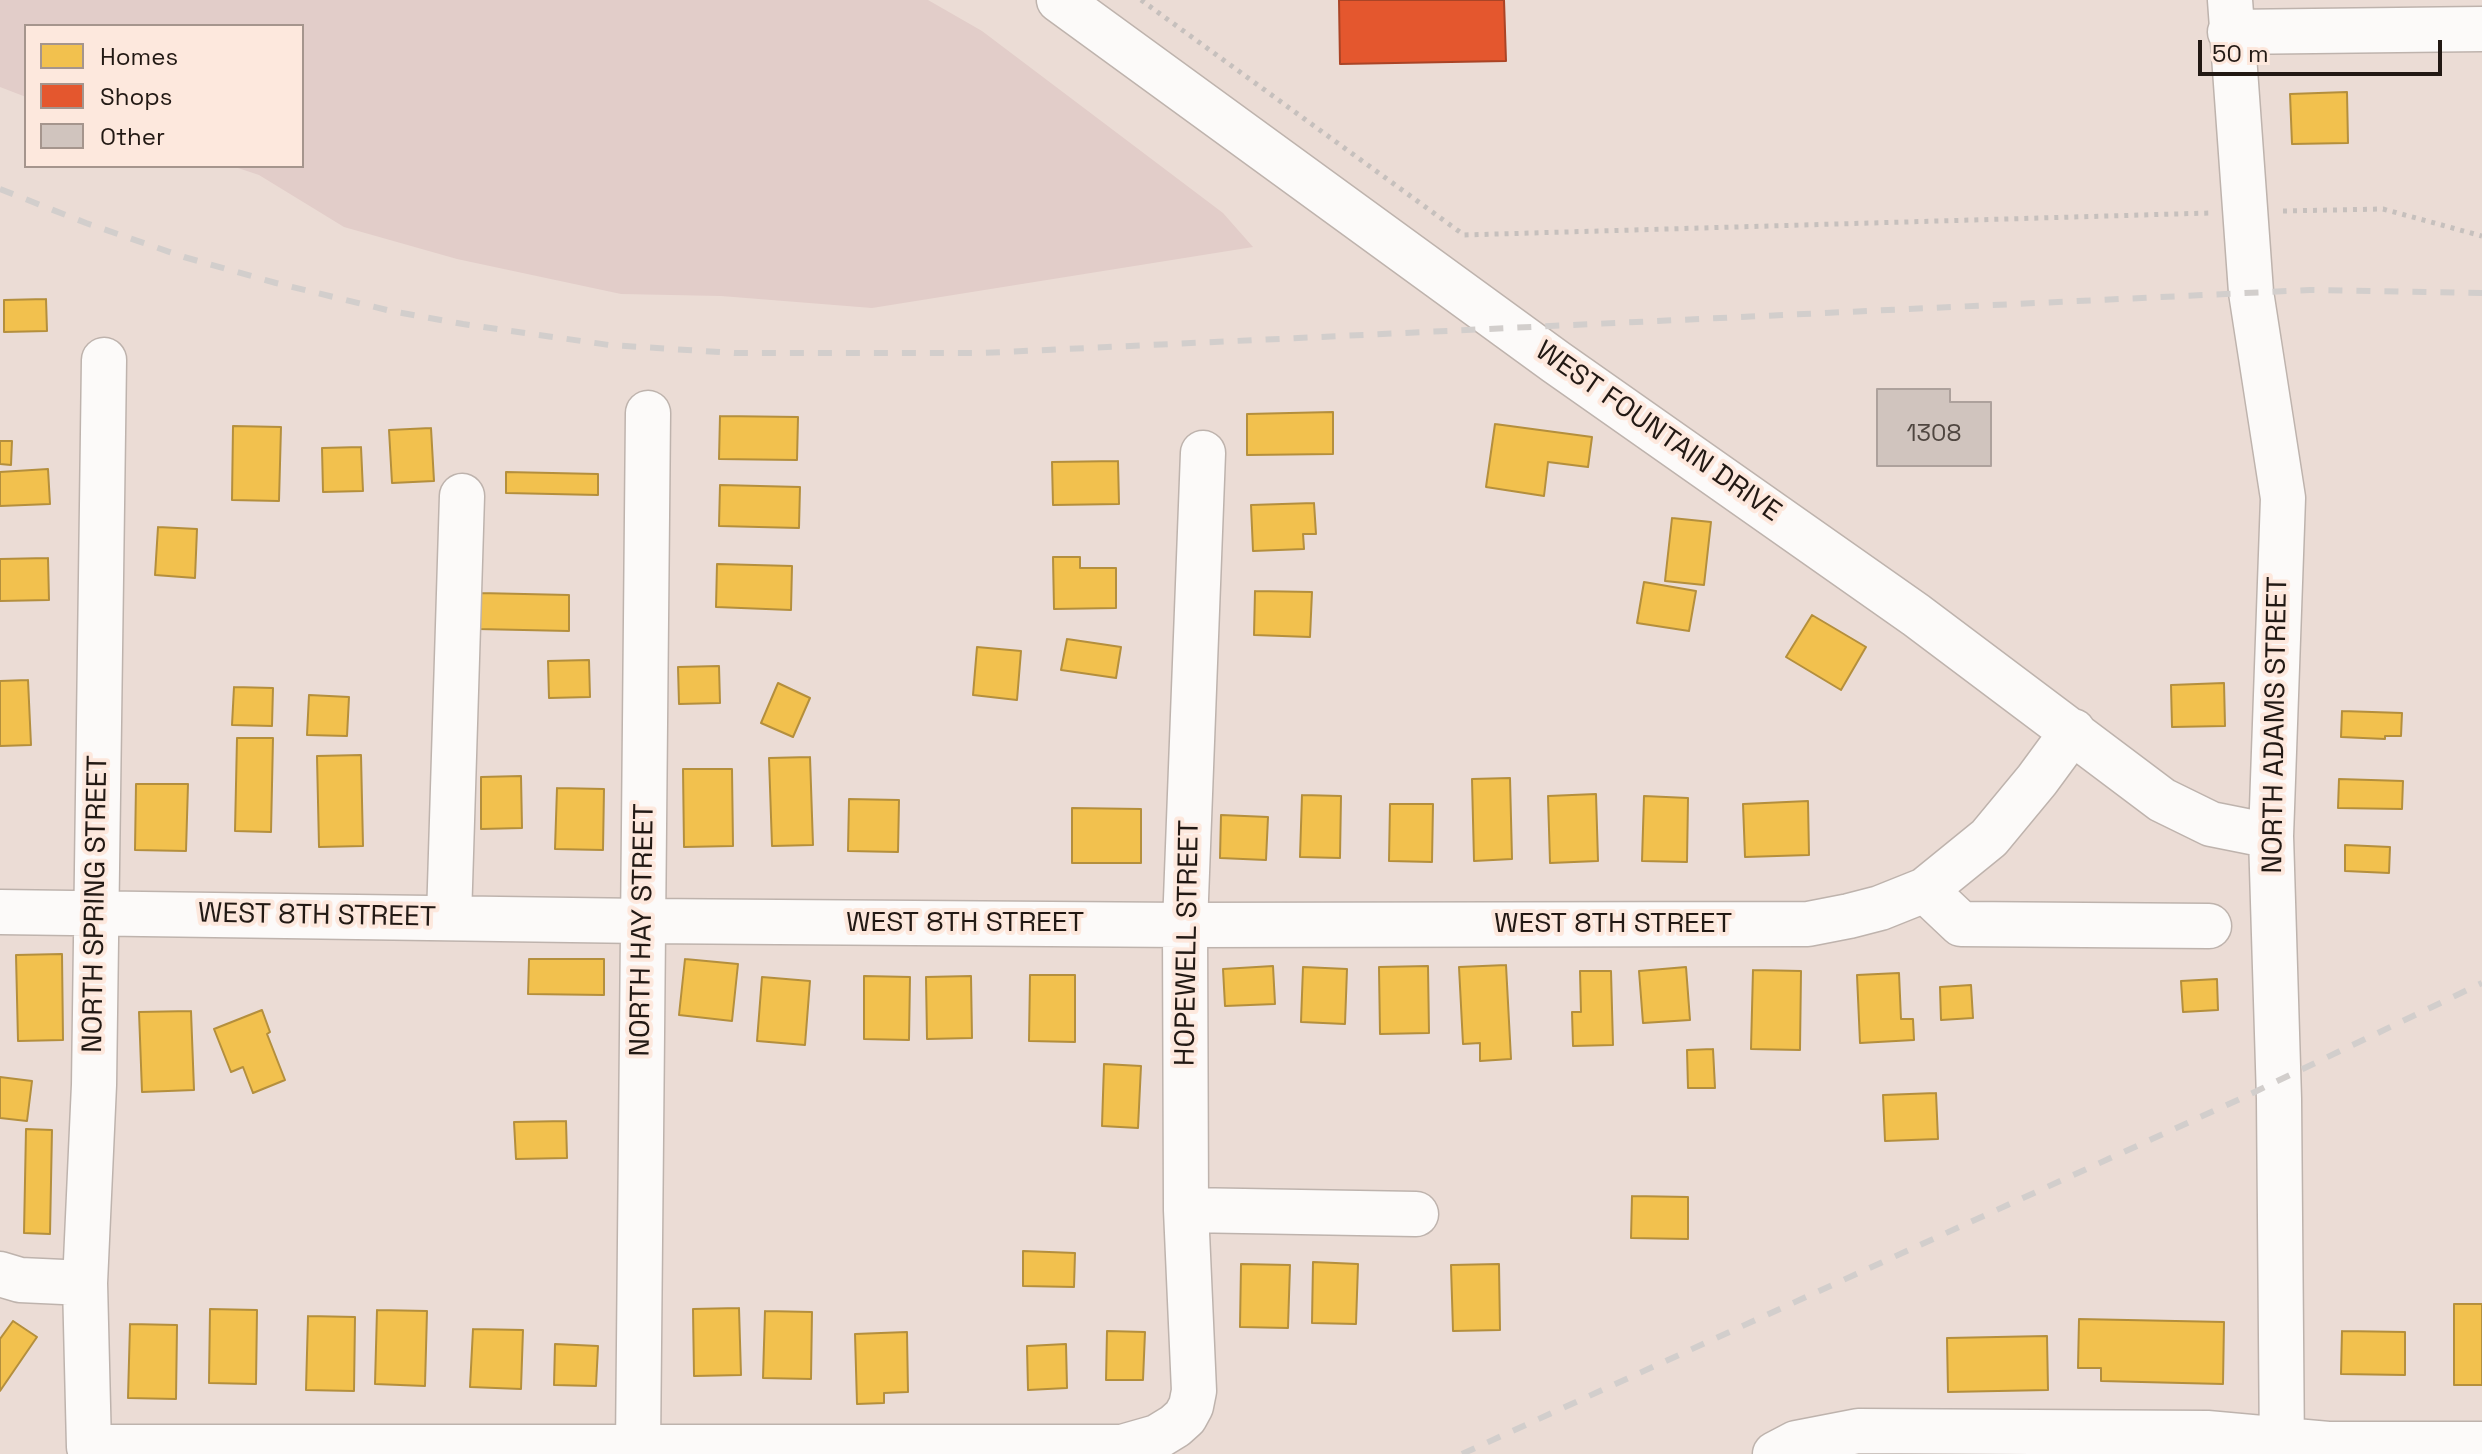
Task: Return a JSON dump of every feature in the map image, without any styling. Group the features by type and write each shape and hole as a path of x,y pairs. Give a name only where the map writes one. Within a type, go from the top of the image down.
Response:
{"street":[{"name":"WEST FOUNTAIN DRIVE","path":"1059,0 1556,362 1916,615 2162,800 2211,824 2271,836"},
{"path":"2230,16 2474,19"},
{"name":"NORTH ADAMS STREET","path":"2230,16 2251,292 2283,498 2271,836 2278,1083 2282,1447"},
{"name":"NORTH SPRING STREET","path":"104,360 94,1085 85,1283 89,1447 638,1447"},
{"name":"NORTH HAY STREET","path":"638,1447 648,413"},
{"name":"HOPEWELL STREET","path":"638,1447 1122,1447 1157,1437 1185,1417 1194,1391 1186,1210 1185,925 1203,453"},
{"path":"449,918 462,496"},
{"name":"WEST 8TH STREET","path":"0,912 1185,925 1808,924 1880,908 1925,890 1989,838 2073,731"},
{"path":"1925,890 1961,924 2209,926"},
{"path":"1186,1210 1416,1214"},
{"path":"0,1274 20,1280 85,1283"},
{"path":"1775,1454 1796,1443 1858,1431 2207,1433 2282,1447 2482,1444"}],"path":[{"path":"1141,0 1464,235 2221,213"},
{"path":"2274,212 2383,209 2482,236"}],"shaded area":[{"path":"0,0 928,0 982,31 1223,213 1253,247 872,308 721,296 621,294 457,259 344,227 259,175 238,168 304,168 304,24 24,24 24,96 0,87"}],"building: Homes":[{"path":"2347,92 2348,143 2292,144 2290,94"},
{"path":"46,299 47,331 4,332 4,300"},
{"path":"1333,412 1333,454 1247,455 1247,414"},
{"path":"720,416 798,417 797,460 719,459"},
{"path":"1495,424 1592,437 1588,467 1548,462 1544,496 1486,487"},
{"path":"233,426 281,427 279,501 232,500"},
{"path":"431,428 434,481 392,483 389,430"},
{"path":"0,441 12,441 11,465 0,464"},
{"path":"361,447 363,491 323,492 322,448"},
{"path":"1118,461 1119,504 1053,505 1052,462"},
{"path":"48,469 50,504 0,506 0,472"},
{"path":"506,472 598,474 598,495 506,493"},
{"path":"720,485 800,487 799,528 719,526"},
{"path":"1314,503 1316,534 1303,534 1304,549 1253,551 1251,505"},
{"path":"1672,518 1711,522 1704,585 1665,581"},
{"path":"158,527 197,529 195,578 155,575"},
{"path":"1053,557 1080,557 1080,568 1116,568 1116,608 1054,609"},
{"path":"48,558 49,600 0,601 0,559"},
{"path":"717,564 792,566 791,610 716,607"},
{"path":"1644,582 1696,591 1689,631 1637,623"},
{"path":"1255,591 1312,592 1310,637 1254,635"},
{"path":"479,593 569,595 569,631 478,629"},
{"path":"1812,615 1866,647 1841,690 1786,657"},
{"path":"1067,639 1121,647 1116,678 1061,670"},
{"path":"977,647 1021,651 1017,700 973,695"},
{"path":"589,660 590,697 549,698 548,661"},
{"path":"719,666 720,703 679,704 678,667"},
{"path":"28,680 31,745 0,746 0,681"},
{"path":"778,683 810,698 793,737 761,723"},
{"path":"2224,683 2225,726 2172,727 2171,685"},
{"path":"234,687 273,688 272,726 232,725"},
{"path":"309,695 349,697 347,736 307,735"},
{"path":"2342,711 2402,713 2401,736 2385,736 2385,739 2341,737"},
{"path":"237,738 273,738 271,832 235,831"},
{"path":"361,755 363,846 319,847 317,756"},
{"path":"810,757 813,845 772,846 769,758"},
{"path":"683,769 732,769 733,846 684,847"},
{"path":"521,776 522,828 481,829 481,777"},
{"path":"1510,778 1512,859 1474,861 1472,779"},
{"path":"2339,779 2403,781 2402,809 2338,808"},
{"path":"136,784 188,784 186,851 135,850"},
{"path":"557,788 604,789 603,850 555,849"},
{"path":"1596,794 1598,861 1550,863 1548,796"},
{"path":"1302,795 1341,796 1340,858 1300,857"},
{"path":"1644,796 1688,798 1687,862 1642,861"},
{"path":"849,799 899,800 898,852 848,851"},
{"path":"1808,801 1809,855 1745,857 1743,804"},
{"path":"1390,804 1433,804 1432,862 1389,861"},
{"path":"1072,808 1141,809 1141,863 1072,863"},
{"path":"1221,815 1268,817 1266,860 1220,858"},
{"path":"2345,845 2390,847 2389,873 2345,871"},
{"path":"62,954 63,1040 18,1041 16,955"},
{"path":"529,959 604,959 604,995 528,994"},
{"path":"685,959 738,964 732,1021 679,1015"},
{"path":"1506,965 1511,1059 1480,1061 1480,1043 1463,1044 1459,967"},
{"path":"1273,966 1275,1004 1225,1006 1223,969"},
{"path":"1428,966 1429,1033 1380,1034 1379,967"},
{"path":"1303,967 1347,969 1345,1024 1301,1022"},
{"path":"1686,967 1690,1020 1643,1023 1639,971"},
{"path":"1753,970 1801,971 1800,1050 1751,1049"},
{"path":"1580,971 1611,971 1613,1045 1573,1046 1572,1012 1581,1012"},
{"path":"1899,973 1901,1019 1913,1019 1914,1040 1860,1043 1857,975"},
{"path":"1030,975 1075,975 1075,1042 1029,1041"},
{"path":"864,976 910,977 909,1040 864,1039"},
{"path":"971,976 972,1038 927,1039 926,977"},
{"path":"762,977 810,981 805,1045 757,1041"},
{"path":"2217,979 2218,1010 2183,1012 2181,981"},
{"path":"1971,985 1973,1018 1941,1020 1940,987"},
{"path":"262,1010 270,1032 267,1034 285,1080 253,1093 243,1067 231,1072 214,1029"},
{"path":"191,1011 194,1090 142,1092 139,1012"},
{"path":"1713,1049 1715,1088 1688,1088 1687,1050"},
{"path":"1104,1064 1141,1066 1138,1128 1102,1126"},
{"path":"0,1077 32,1081 27,1121 0,1118"},
{"path":"1936,1093 1938,1139 1885,1141 1883,1095"},
{"path":"566,1121 567,1158 516,1159 514,1122"},
{"path":"26,1129 52,1130 50,1234 24,1233"},
{"path":"1632,1196 1688,1197 1688,1239 1631,1238"},
{"path":"1023,1251 1075,1253 1074,1287 1023,1286"},
{"path":"1313,1262 1358,1264 1356,1324 1312,1323"},
{"path":"1241,1264 1290,1265 1288,1328 1240,1327"},
{"path":"1499,1264 1500,1330 1453,1331 1451,1265"},
{"path":"2454,1304 2482,1304 2482,1385 2454,1385"},
{"path":"739,1308 741,1375 694,1376 693,1309"},
{"path":"210,1309 257,1310 256,1384 209,1383"},
{"path":"377,1310 427,1311 425,1386 375,1384"},
{"path":"765,1311 812,1312 811,1379 763,1378"},
{"path":"308,1316 355,1317 354,1391 306,1390"},
{"path":"2079,1319 2224,1322 2223,1384 2101,1381 2101,1368 2078,1368"},
{"path":"13,1321 37,1337 0,1391 0,1339"},
{"path":"130,1324 177,1325 176,1399 128,1398"},
{"path":"473,1329 523,1330 521,1389 470,1387"},
{"path":"1107,1331 1145,1332 1143,1380 1106,1380"},
{"path":"2342,1331 2405,1332 2405,1375 2341,1374"},
{"path":"907,1332 908,1392 884,1393 884,1403 857,1404 855,1334"},
{"path":"2047,1336 2048,1390 1948,1392 1947,1338"},
{"path":"555,1344 598,1346 596,1386 554,1385"},
{"path":"1066,1344 1067,1388 1028,1390 1027,1346"}],"building: Shops":[{"path":"1339,0 1504,0 1506,61 1340,64"}],"building: Other":[{"path":"1877,389 1950,389 1950,402 1991,402 1991,466 1877,466"}],"railway":[{"path":"0,189 184,257 391,311 609,345 735,353 982,353 2310,290 2482,293"},
{"path":"1462,1454 2242,1098 2482,983"}]}
